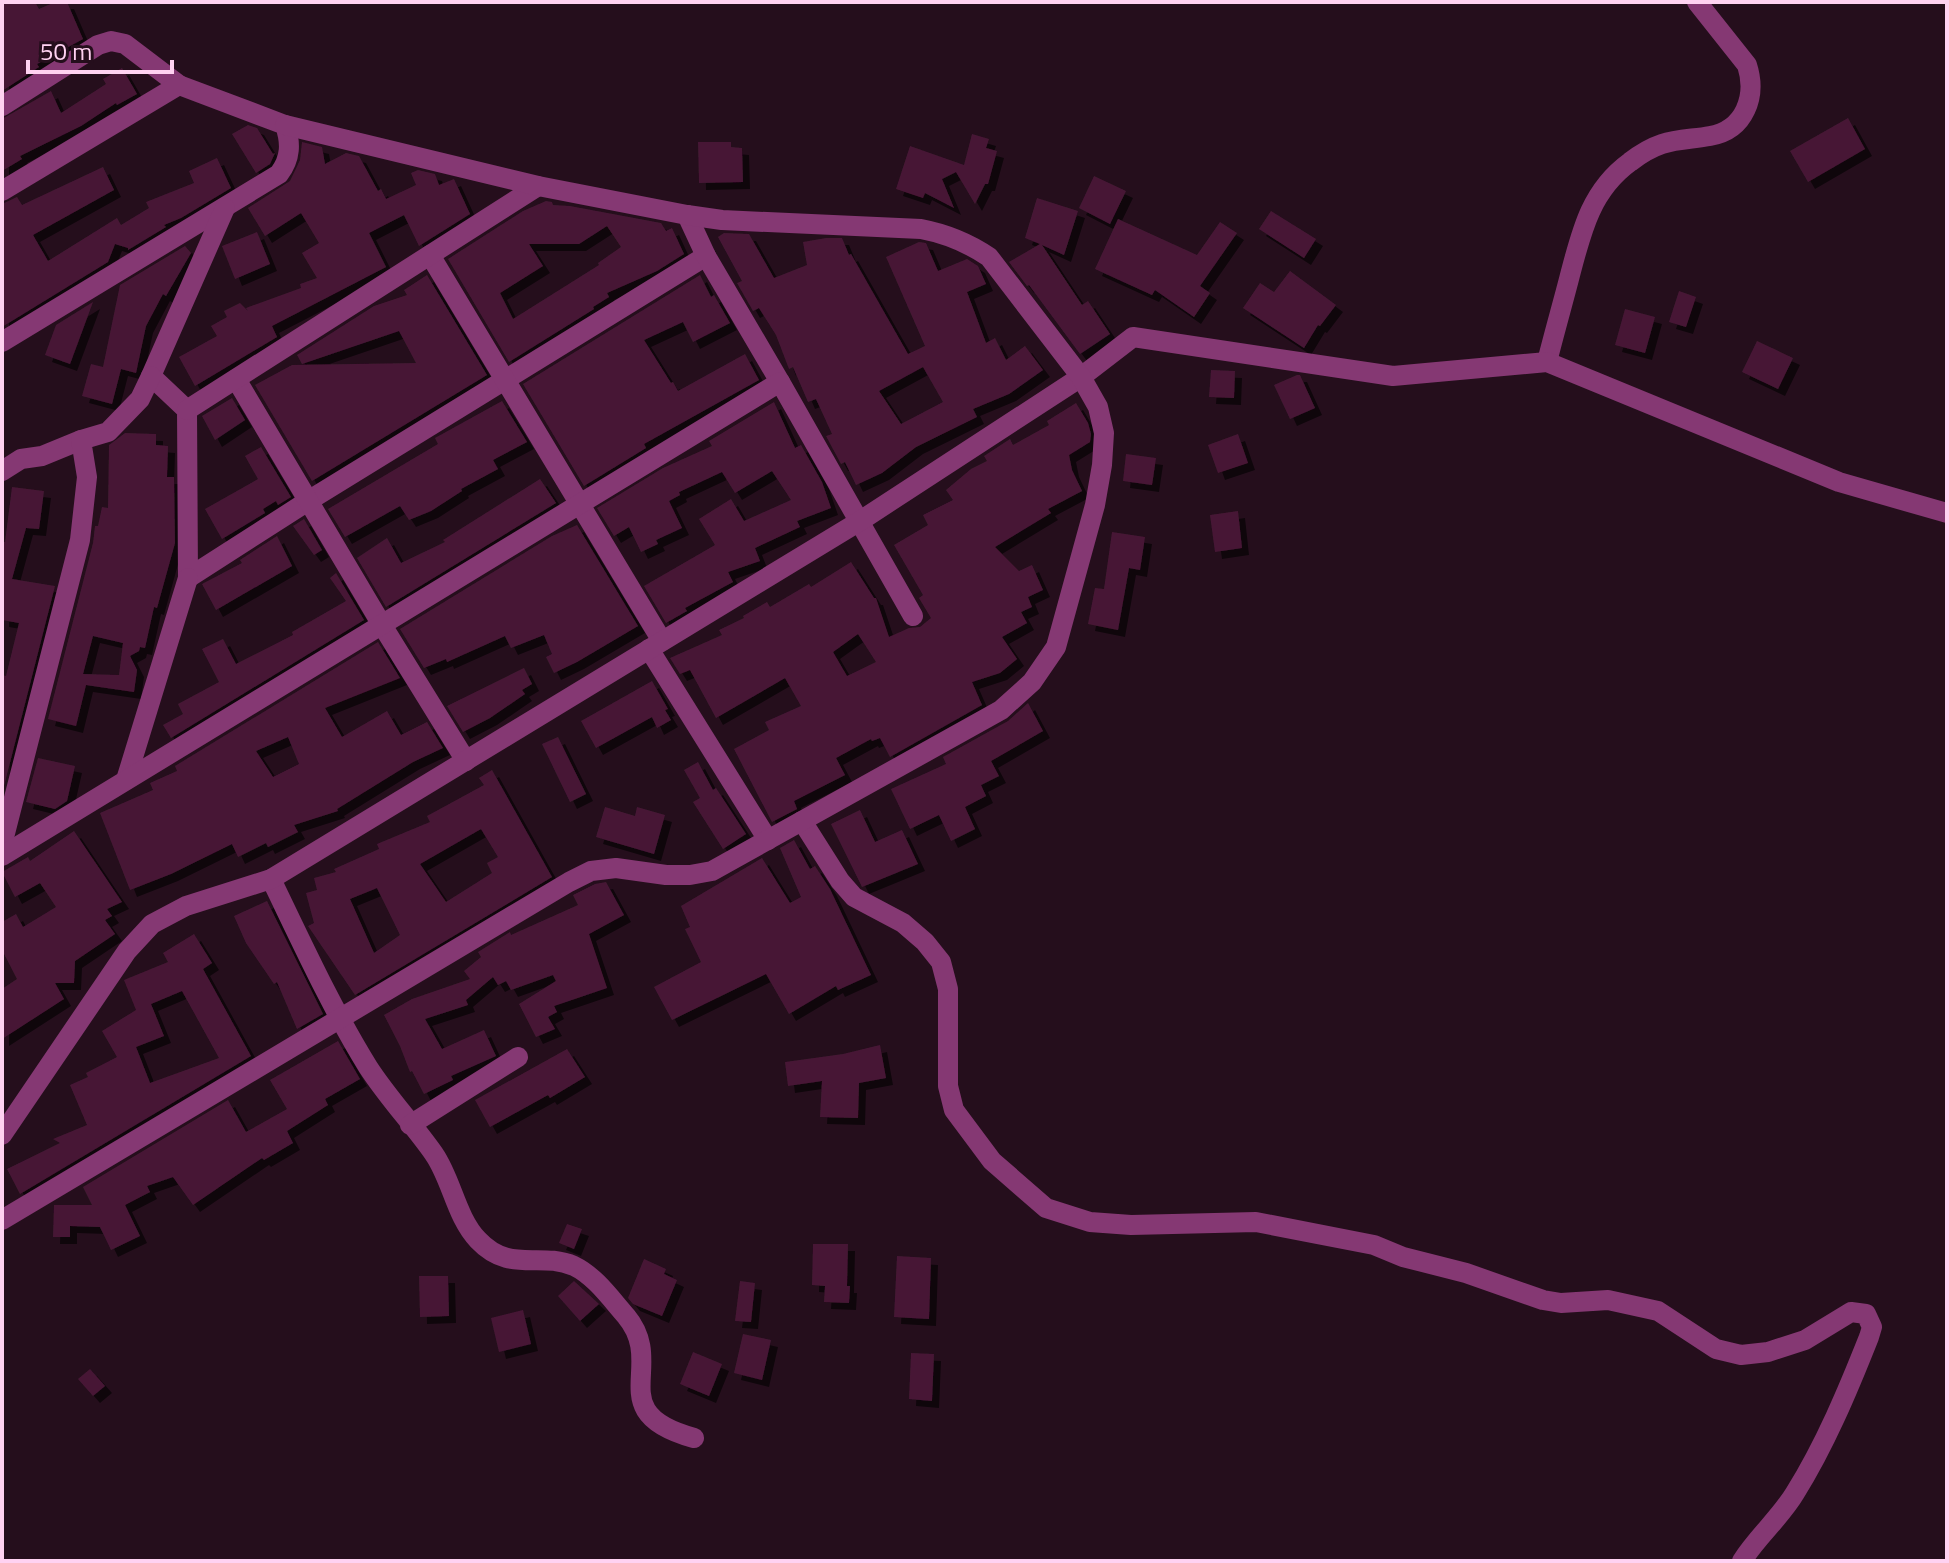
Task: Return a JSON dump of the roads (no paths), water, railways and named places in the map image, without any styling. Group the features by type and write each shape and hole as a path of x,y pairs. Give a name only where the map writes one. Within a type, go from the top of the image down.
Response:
{"street":[{"path":"1547,362 1583,226 1604,186 1630,161 1654,147 1711,136 1730,128 1745,112 1750,101 1751,77 1747,65 1697,2"},
{"path":"2,106 98,45 111,41 125,44 179,85 285,125 538,186 722,220 921,229 969,243 989,257 1081,377 1098,407 1104,433 1095,505 1056,647 1032,682 1001,710 712,871 690,875 616,868 591,871 2,1220"},
{"path":"2,191 179,85"},
{"path":"2,342 279,174 290,149 285,125"},
{"path":"187,410 538,186"},
{"path":"2,471 21,459 42,456 108,432 140,399 225,208"},
{"path":"687,215 706,256 913,616"},
{"path":"430,255 578,505 768,840"},
{"path":"188,578 706,256"},
{"path":"2,1135 11,1107 127,951 152,924 186,906 271,879 860,521 1081,377 1133,337 1393,376 1547,362 1839,482 1947,513"},
{"path":"126,780 188,578 187,410 151,376"},
{"path":"236,379 466,761"},
{"path":"2,856 780,382"},
{"path":"2,845 80,540 87,477 81,440"},
{"path":"802,821 840,881 854,897 903,923 925,942 941,962 948,989 948,1086 954,1110 992,1161 1046,1208 1090,1222 1131,1225 1256,1222 1374,1245 1403,1257 1466,1273 1543,1300 1561,1303 1608,1300 1647,1307 1716,1349 1741,1355 1768,1352 1805,1340 1851,1312 1866,1314 1872,1327 1869,1337 1815,1460 1793,1496 1742,1561"},
{"path":"271,879 340,1020 370,1070 435,1155 478,1241 510,1261 558,1262 572,1265 588,1274 628,1319 638,1336 641,1401 648,1415 658,1425 694,1438"},
{"path":"410,1125 518,1057"}]}
